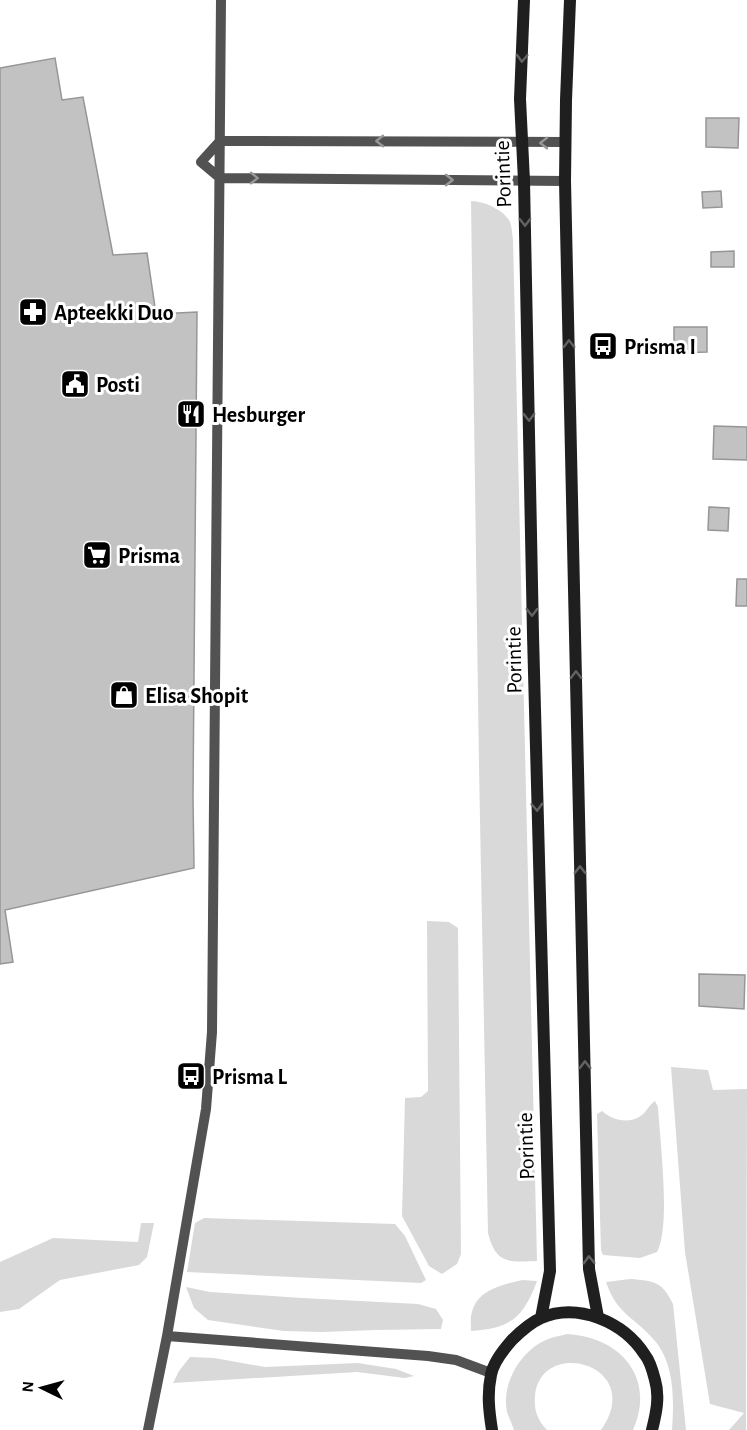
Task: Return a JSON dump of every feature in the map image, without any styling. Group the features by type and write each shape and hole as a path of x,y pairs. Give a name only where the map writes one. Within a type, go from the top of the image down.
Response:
{"main road":[{"name":"Porintie","path":"524,0 520,99 524,182 550,1271 541,1318"},
{"path":"570,0 565,181 589,1269 598,1317"},
{"path":"492,1430 488,1404 491,1373 505,1347 522,1330 541,1318 571,1311 598,1317 624,1331 645,1355 656,1382 657,1411 652,1430"}],"lane":[{"path":"148,1430 167,1336 206,1109 212,1032 220,0"},
{"path":"565,142 220,141 201,162 220,178 565,181"},
{"path":"167,1336 428,1356 456,1360 491,1373"}],"shaded area":[{"path":"471,201 487,204 501,212 510,222 513,239 537,1261 511,1261 499,1256 488,1233"},
{"path":"427,921 449,922 458,928 461,1254 457,1264 442,1274 429,1266 402,1216 405,1098 421,1097 428,1091"},
{"path":"671,1067 708,1070 713,1090 747,1089 746,1430 729,1430 744,1413 710,1404 685,1252"},
{"path":"655,1101 658,1107 664,1204 661,1240 657,1252 640,1258 603,1255 597,1114 602,1111 616,1119 632,1120 642,1115"},
{"path":"204,1218 395,1224 405,1236 426,1280 421,1283 187,1272 195,1223"},
{"path":"141,1223 154,1223 147,1257 139,1265 60,1280 19,1309 0,1312 0,1262 53,1238 138,1242"},
{"path":"630,1279 656,1284 665,1291 673,1304 686,1430 672,1430 672,1384 662,1351 648,1333 615,1302 606,1282"},
{"path":"522,1280 537,1281 520,1313 505,1324 471,1331 471,1314 475,1304 485,1293"},
{"path":"186,1287 210,1292 418,1304 436,1309 443,1320 441,1329 284,1331 208,1320 194,1308"},
{"path":"567,1334 603,1343 618,1352 629,1364 640,1393 639,1411 633,1430 601,1430 612,1407 611,1388 602,1374 587,1366 570,1363 554,1367 541,1378 535,1396 535,1406 539,1419 547,1430 514,1430 506,1402 514,1370 535,1346 550,1338"},
{"path":"190,1357 214,1358 265,1367 358,1363 396,1369 414,1376 405,1378 357,1372 173,1383"}],"building":[{"name":"Prisma","path":"55,58 62,100 83,97 113,255 147,253 156,314 197,312 194,868 5,910 13,962 0,964 0,68"},
{"path":"706,118 739,118 738,148 706,147"},
{"path":"721,191 722,207 703,208 702,192"},
{"path":"734,251 734,267 711,267 711,252"},
{"path":"674,327 707,327 707,352 674,353"},
{"path":"714,426 747,427 747,460 713,459"},
{"path":"709,507 729,508 728,531 708,530"},
{"path":"737,579 747,579 747,606 736,606"},
{"path":"699,974 745,975 744,1009 699,1006"}],"place":[{"name":"Apteekki Duo","path":"33,312"},
{"name":"Prisma I","path":"603,346"},
{"name":"Posti","path":"75,384"},
{"name":"Hesburger","path":"191,414"},
{"name":"Prisma","path":"97,555"},
{"name":"Elisa Shopit","path":"124,695"},
{"name":"Prisma L","path":"191,1076"}]}
